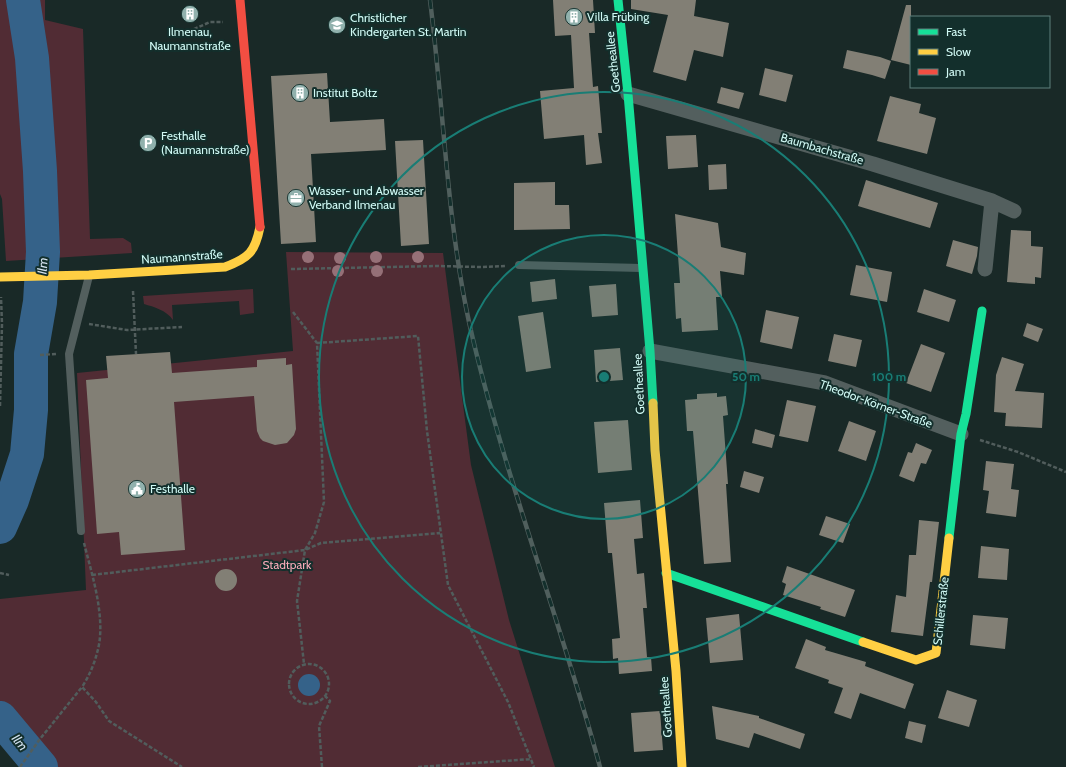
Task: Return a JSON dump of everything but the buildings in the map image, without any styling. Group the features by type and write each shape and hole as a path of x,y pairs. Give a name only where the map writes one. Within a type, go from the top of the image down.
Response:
{"street":[{"name":"Naumannstraße","path":"2,277 69,276 225,267 241,261 253,250 260,228 240,0"},
{"name":"Goetheallee","path":"618,0 628,94 650,351 654,450 676,671 682,767"},
{"name":"Baumbachstraße","path":"628,94 873,164 992,201 1014,211"},
{"path":"985,269 992,201"},
{"name":"Schillerstraße","path":"666,573 785,613 916,660 936,653 960,434 966,414 982,311"},
{"name":"Theodor-Körner-Straße","path":"650,351 825,383 960,434"}],"lane":[{"path":"519,265 642,268"},
{"path":"81,531 69,354 89,275"}],"path":[{"path":"183,34 210,22 242,20"},
{"path":"291,269 437,266 476,267 519,265"},
{"path":"132,272 136,354"},
{"path":"0,406 2,277"},
{"path":"293,312 317,343 324,502 315,533 305,550 297,601 304,664"},
{"path":"77,322 128,330 182,327"},
{"path":"317,343 418,336 427,431 448,585 508,702 534,767"},
{"path":"40,355 56,354"},
{"path":"960,434 1018,452 1066,472"},
{"path":"20,767 82,686 90,672 98,652 100,633 99,614 92,575 81,531"},
{"path":"92,575 305,550 321,543 440,533"},
{"path":"0,573 9,575"},
{"path":"304,664 314,664 322,669 326,673 329,684 325,696 320,702 312,705 301,704 292,696 288,686 291,675 298,667 304,664"},
{"path":"82,686 96,702 109,721 182,767"},
{"path":"322,767 319,726 330,701 325,696"},
{"path":"418,767 532,759"}],"green space":[{"path":"0,0 45,0 45,20 83,29 90,239 123,238 131,243 132,253 6,261 2,199 0,194"},
{"name":"Stadtpark","path":"286,252 443,253 471,465 509,620 555,767 41,767 1,720 0,599 86,590 77,373 293,351"},
{"path":"253,289 254,313 240,315 239,301 172,305 173,320 163,311 144,304 143,296"}],"water":[{"path":"309,674 313,675 319,681 319,689 313,695 309,696 305,695 299,689 298,685 299,681 305,675"}],"waterway":[{"name":"Ilm","path":"0,527 12,500 27,454 31,410 31,354 40,302 43,252 40,171 32,58 23,0"},
{"name":"Ilm","path":"0,718 41,767"}],"railway":[{"path":"430,0 451,209 463,294 469,322 498,434 600,767"}],"traffic: fast":[{"path":"618,0 628,94 650,351 653,403"},
{"path":"949,538 961,434 966,414 982,311"},
{"path":"666,573 863,642"}],"traffic: slow":[{"path":"0,277 89,275 225,267 240,260 250,253 256,243 260,227"},
{"path":"653,403 655,450 676,671 682,767"},
{"path":"863,642 916,660 936,653 949,538"}],"traffic: jam":[{"path":"240,0 260,227"}],"place":[{"name":"Ilmenau, Naumannstraße","path":"190,14"},
{"name":"Villa Frübing","path":"574,17"},
{"name":"Christlicher Kindergarten St. Martin","path":"337,25"},
{"name":"Institut Boltz","path":"300,93"},
{"name":"Festhalle (Naumannstraße)","path":"148,143"},
{"name":"Wasser- und Abwasser Verband Ilmenau","path":"296,198"},
{"name":"Festhalle","path":"137,489"}]}
